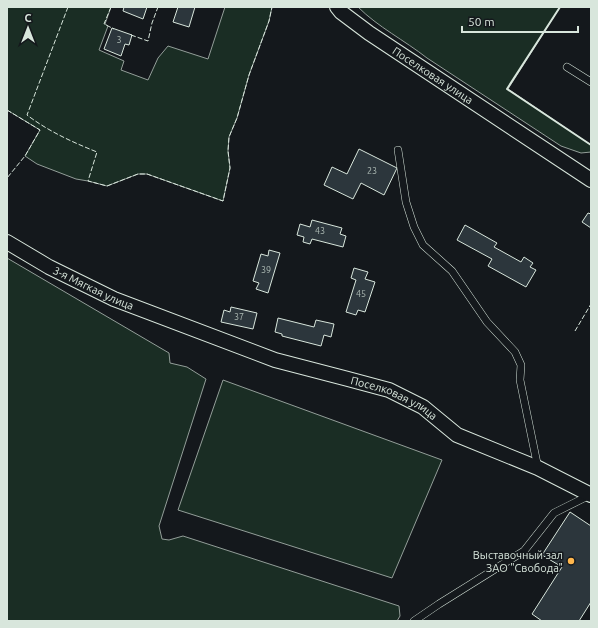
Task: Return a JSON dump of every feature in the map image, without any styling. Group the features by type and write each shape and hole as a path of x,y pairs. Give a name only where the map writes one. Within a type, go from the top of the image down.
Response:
{"street":[{"name":"Поселковая улица","path":"337,7 341,12 369,33 591,180"},
{"name":"3-я Мягкая улица","path":"7,242 50,267 114,299 184,326"},
{"name":"Поселковая улица","path":"184,326 274,360 389,390 423,407 457,435 538,468 590,495"}],"lane":[{"path":"567,67 591,82"},
{"path":"398,150 406,202 414,227 423,245 452,271 487,322 516,352 521,365 520,380 538,468"},
{"path":"414,621 524,551 554,513 590,495"}],"green space":[{"path":"7,7 111,7 105,24 108,26 99,50 124,61 121,70 148,80 158,58 168,46 208,59 225,7 272,7 269,21 249,75 237,118 229,137 228,151 230,168 223,201 147,174 138,174 107,186 76,179 37,164 25,156 40,130 7,110"},
{"path":"358,7 560,7 508,89 591,145 591,152 581,153 561,146 427,58 374,21"},
{"path":"7,258 169,353 170,363 187,367 206,379 159,526 162,539 169,540 183,536 399,606 400,616 397,621 7,621"},
{"path":"223,380 442,460 392,578 178,510"}],"building":[{"path":"124,7 147,7 143,19 123,11"},
{"path":"178,7 195,7 189,27 173,22"},
{"path":"112,28 132,35 129,45 125,44 121,56 104,49"},
{"path":"359,149 397,168 384,195 361,183 353,199 324,185 332,167 347,174"},
{"path":"588,213 591,214 591,228 582,222"},
{"path":"312,220 342,228 340,234 346,236 343,247 312,239 310,244 303,242 304,237 297,235 300,224 310,227"},
{"path":"465,225 497,243 494,247 521,262 524,257 533,263 530,267 536,270 526,287 488,266 492,259 457,240"},
{"path":"269,250 280,253 268,293 256,289 259,283 253,281 261,254 268,256"},
{"path":"354,268 368,272 365,279 375,282 365,312 358,310 356,315 346,312 356,280 351,278"},
{"path":"231,307 257,313 253,329 221,322 224,310 230,312"},
{"path":"278,318 314,327 316,320 334,324 331,337 324,335 321,346 282,336 282,334 275,332"},
{"name":"Выставочный зал ЗАО \"Свобода\"","path":"570,512 591,526 591,602 579,621 542,621 532,614 562,567 542,555"}],"fence":[{"path":"68,7 27,115 60,136 97,152 88,181 107,186 138,174 147,174 223,201 230,168 228,151 229,137 237,118 249,75 269,21 272,7"},
{"path":"111,7 104,24 114,29"},
{"path":"131,35 148,41 152,23 158,7"},
{"path":"7,110 40,130 25,156 7,178"},
{"path":"575,331 591,304"}],"wall":[{"path":"560,7 507,89 591,145"}],"place":[{"name":"Выставочный зал ЗАО \"Свобода\"","path":"571,561"}]}
